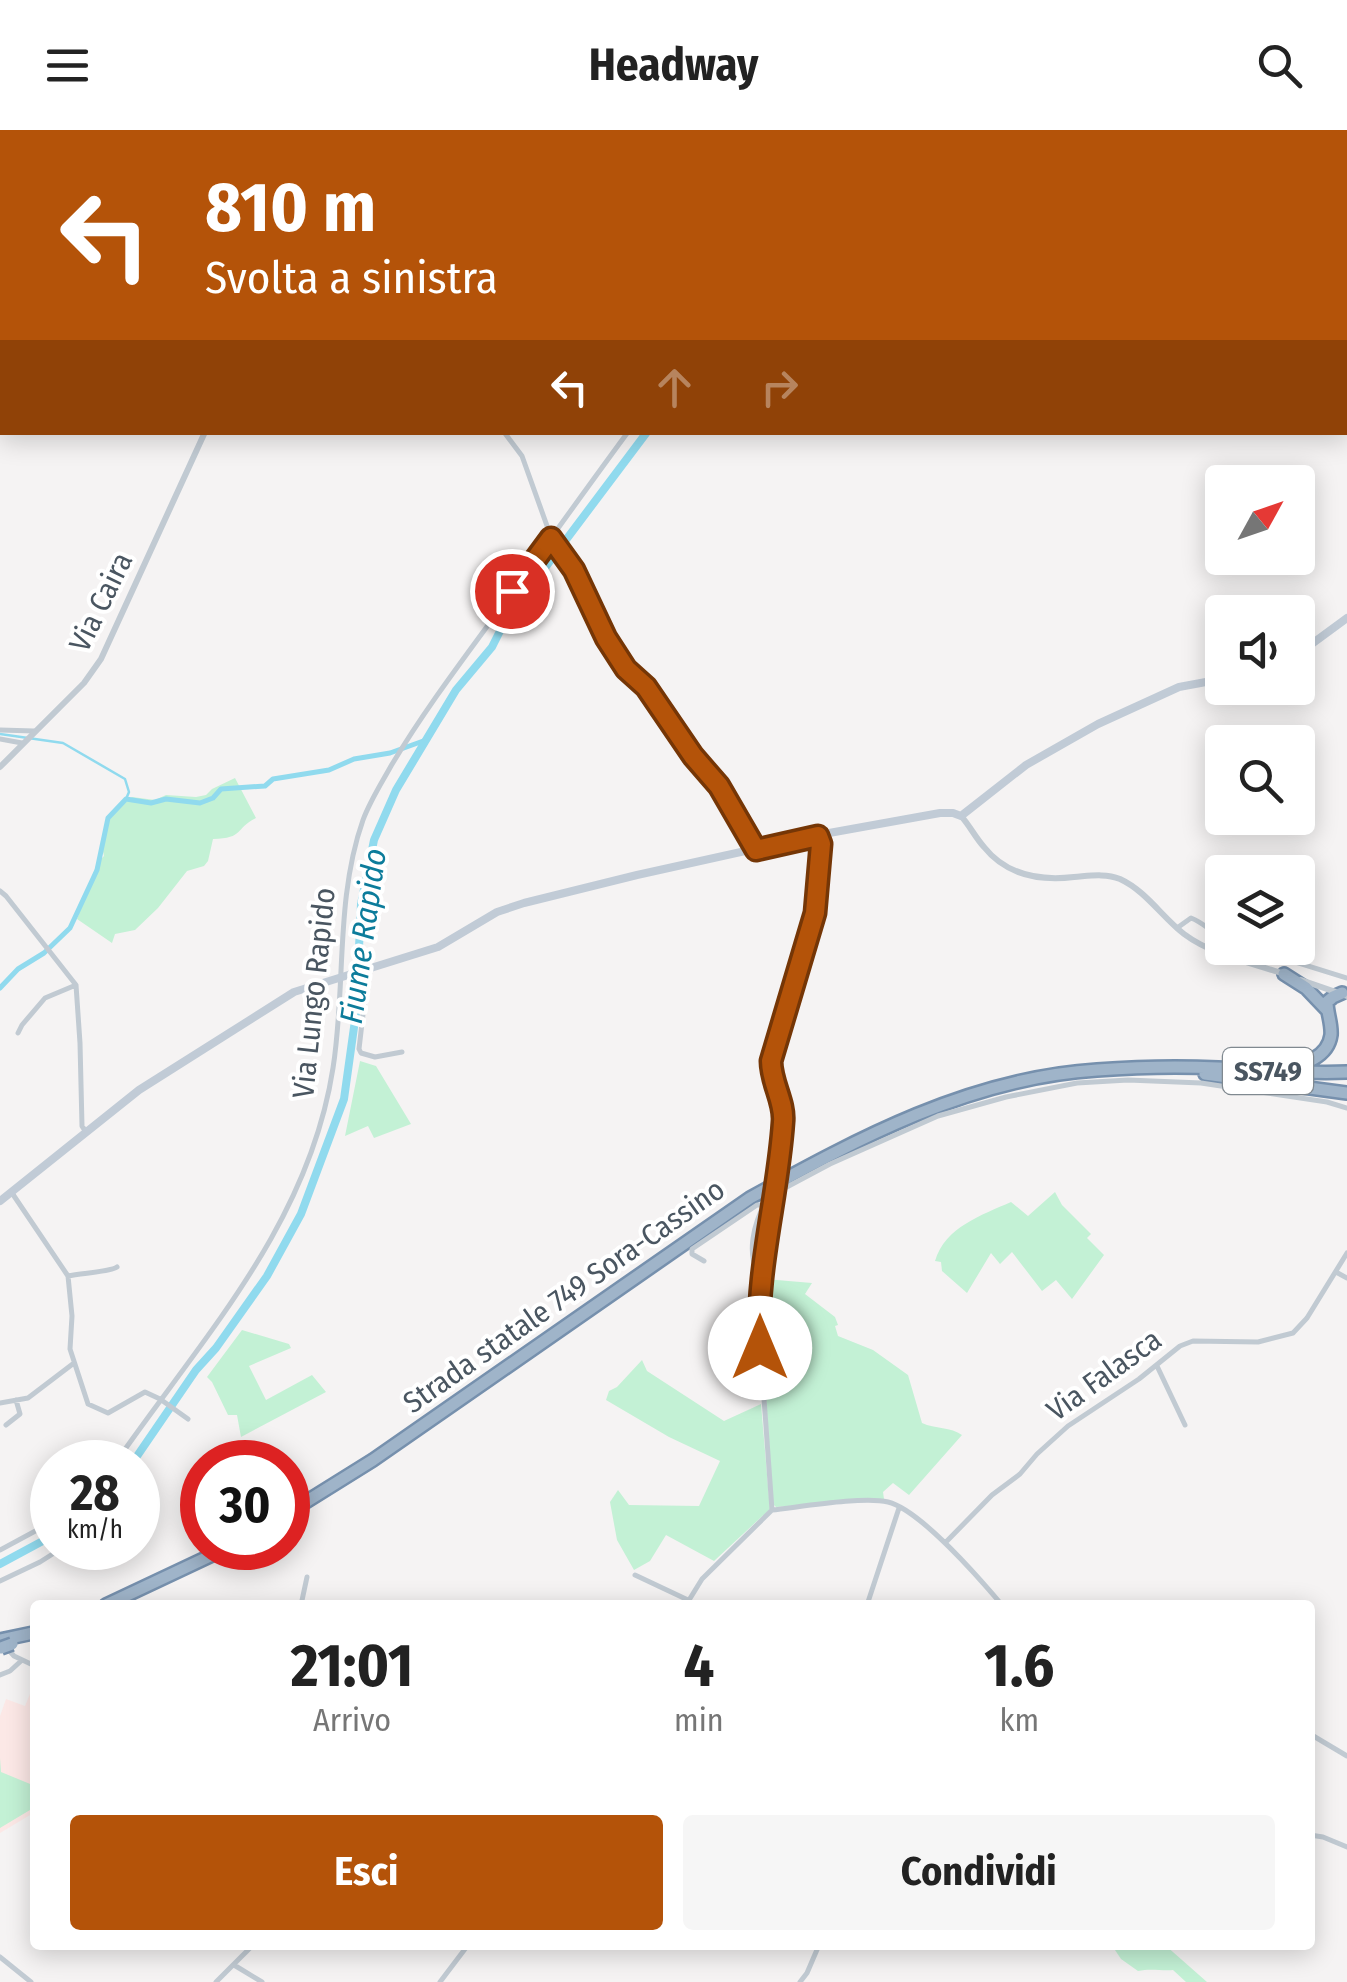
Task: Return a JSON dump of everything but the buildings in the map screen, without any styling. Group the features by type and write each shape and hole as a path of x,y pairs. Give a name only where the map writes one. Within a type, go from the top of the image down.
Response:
{"highway":[{"path":"1284,974 1306,988 1327,1010"},
{"path":"1188,1067 1291,1067 1307,1062 1322,1054 1332,1034 1328,1002 1344,994"},
{"name":"Strada statale 749 Sora-Cassino","path":"310,1500 750,1198 902,1119 975,1093 1057,1074 1188,1067 1347,1072"},
{"path":"1132,1068 1347,1093"},
{"path":"117,1600 181,1570"},
{"path":"3,1643 30,1633"}],"main road":[{"path":"1315,642 1347,618"},
{"path":"0,1201 139,1090 288,994 438,948 507,908 626,877 818,836 940,813 961,816 1026,766 1098,724 1179,687 1205,682"}],"street":[{"name":"Via Caira","path":"0,767 84,682 101,659 204,435"},
{"path":"506,435 522,456 553,540 574,570 606,638 719,786 756,850"},
{"name":"Via Lungo Rapido","path":"132,1440 254,1268 276,1233 313,1152 333,1068 352,861 375,795 454,670 553,540 626,435"},
{"path":"0,730 34,731"},
{"path":"0,738 22,743"},
{"path":"961,816 987,852 1022,874 1044,880 1114,877 1145,897 1186,936 1344,994"},
{"path":"772,1510 758,1315 784,1120 772,1081 771,1061 815,913 822,849 818,836"},
{"path":"0,891 76,985 82,1126 86,1132"},
{"path":"1177,928 1192,918 1205,924"},
{"path":"1305,965 1347,978"},
{"path":"365,972 359,1050 376,1058 402,1052"},
{"path":"18,1034 44,998 76,985"},
{"path":"762,1280 756,1272 752,1242 768,1197 830,1164 938,1116 1077,1083 1166,1081 1347,1108"},
{"path":"12,1193 68,1276 70,1349 88,1404 102,1412 112,1412 145,1392 188,1419"},
{"path":"704,1262 692,1254 692,1249 757,1205 764,1206"},
{"name":"Via Falasca","path":"945,1543 1068,1426 1180,1346 1193,1342 1258,1342 1293,1333 1308,1318 1347,1253"},
{"path":"68,1276 112,1271 117,1267"},
{"path":"1336,1272 1347,1278"},
{"path":"0,1403 31,1396 74,1364"},
{"path":"1157,1366 1184,1425"},
{"path":"6,1424 20,1414 16,1400"},
{"path":"688,1600 702,1578 772,1510 879,1501 900,1507 945,1543 997,1600"},
{"path":"870,1600 900,1507"},
{"path":"0,1550 30,1534"},
{"path":"0,1581 30,1567"},
{"path":"635,1575 683,1600"},
{"path":"302,1600 308,1577"},
{"path":"3,1643 14,1656 30,1664"},
{"path":"0,1675 21,1661"},
{"path":"1315,1737 1347,1756"},
{"path":"1315,1837 1347,1846"},
{"path":"216,1982 248,1950"},
{"path":"440,1982 464,1950"},
{"path":"800,1982 817,1950"},
{"path":"0,1957 32,1982"},
{"path":"234,1964 262,1982"}],"shaded area":[{"path":"30,1694 30,1815 0,1833 0,1716 6,1699 25,1706"}],"green space":[{"path":"235,778 256,818 235,835 213,839 204,866 187,871 135,930 115,934 112,943 77,919 97,863 104,856 104,830 124,803 132,797 155,800 166,795 206,795"},
{"path":"360,1061 376,1066 411,1124 374,1138 368,1126 345,1136"},
{"path":"1055,1192 1104,1255 1072,1299 1056,1280 1042,1291 1012,1252 1000,1264 991,1253 967,1293 942,1271 941,1262 935,1261 947,1239 966,1224 1011,1202 1028,1216"},
{"path":"765,1279 812,1283 805,1294 835,1317 838,1336 873,1350 908,1375 922,1423 962,1435 909,1495 893,1483 883,1492 884,1499 776,1507 773,1504 761,1319"},
{"path":"242,1330 289,1344 291,1348 249,1366 266,1400 312,1375 326,1392 241,1437 237,1415 228,1415 207,1377"},
{"path":"642,1360 647,1371 724,1421 761,1404 770,1509 714,1561 666,1535 650,1561 634,1570 617,1540 610,1502 618,1490 629,1505 699,1506 720,1461 606,1400 609,1391"},
{"path":"0,1758 1,1772 30,1784 30,1810 0,1828"},
{"path":"1115,1950 1171,1950 1207,1982 1186,1982 1173,1970 1138,1971"}],"waterway":[{"name":"Fiume Rapido","path":"148,1440 267,1276 301,1214 344,1099 356,1013 361,904 374,840 396,790 456,690 492,647 505,621 645,435"},
{"path":"0,734 63,743 125,779 129,792 126,799"},
{"path":"0,988 70,928 97,870 108,818 126,799 200,803 213,798 221,789 265,786 273,779 329,770 354,759 390,753 426,740"},
{"name":"Fiume Rapido","path":"0,1564 30,1548"}],"route":[{"path":"512,591 551,538 574,570 606,638 626,669 646,687 693,756 719,786 756,850 818,836 821,844 815,913 771,1061 772,1081 784,1120 758,1315 760,1348"}]}
